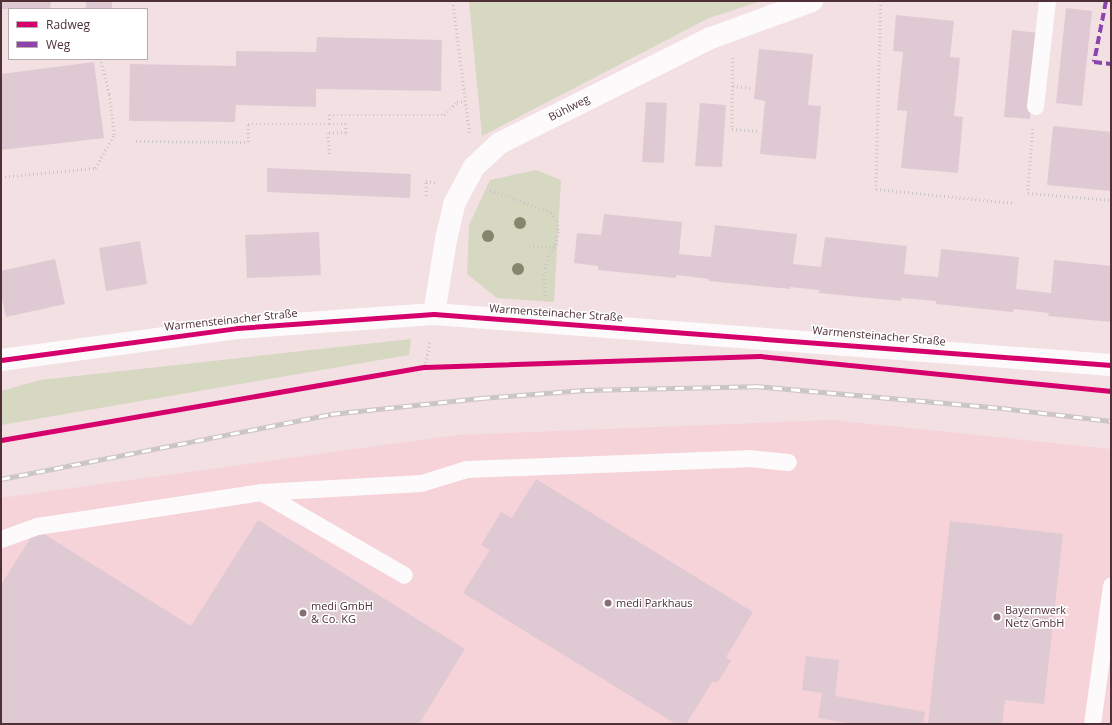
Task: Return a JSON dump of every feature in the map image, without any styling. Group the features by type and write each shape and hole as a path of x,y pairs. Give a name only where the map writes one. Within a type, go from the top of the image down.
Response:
{"street":[{"name":"Bühlweg","path":"434,314 446,240 454,204 474,167 500,143 704,41 812,1"},
{"name":"Warmensteinacher Straße","path":"1,360 237,328 434,314 1111,365"}],"lane":[{"path":"1035,106 1047,1"},
{"path":"1,539 37,526 261,492 421,483 466,469 512,466 748,458 788,462"},
{"path":"261,492 404,575"},
{"path":"1092,724 1111,585"}],"path":[{"path":"453,1 474,167"},
{"path":"881,1 876,189 1012,203"},
{"path":"734,30 732,129 759,131"},
{"path":"1,177 95,168 114,135 109,94 100,60"},
{"path":"733,86 750,88"},
{"path":"329,124 329,115 444,115 457,102 465,101"},
{"path":"1035,106 1028,193 1111,200"},
{"path":"136,141 248,142 248,124 346,124 346,133 328,133 330,155"},
{"path":"495,192 550,212 557,221 559,232 555,247 548,256 544,275 547,322"},
{"path":"529,246 555,247"},
{"path":"1,440 425,367 665,359"}],"shaded area":[{"path":"832,420 1111,449 1111,724 1,724 1,498 457,435"}],"green space":[{"path":"469,1 761,1 709,18 482,136"},
{"path":"536,170 561,180 554,302 497,298 467,274 469,225 490,180"},
{"path":"411,339 409,355 1,425 1,391 40,380"}],"building":[{"path":"1,1 51,1 50,8 1,9"},
{"path":"86,1 112,1 112,8 86,8"},
{"path":"1066,8 1092,11 1082,106 1056,103"},
{"path":"896,15 954,21 950,57 960,58 954,116 963,117 958,173 901,168 907,111 897,110 903,52 893,51"},
{"path":"1012,30 1039,33 1030,119 1004,117"},
{"path":"317,37 442,40 441,91 316,89 316,107 236,105 235,122 129,121 130,64 236,66 236,51 316,52"},
{"path":"759,49 813,54 808,105 821,106 816,159 760,154 765,101 754,99"},
{"path":"94,62 104,138 1,150 1,74"},
{"path":"646,102 667,103 664,163 642,162"},
{"path":"700,103 726,105 722,167 695,166"},
{"path":"1053,126 1111,132 1111,191 1047,185"},
{"path":"267,168 411,174 410,198 267,192"},
{"path":"604,214 682,222 679,254 711,257 715,225 797,234 793,264 821,267 825,237 907,246 904,274 938,277 941,249 1019,257 1016,289 1051,293 1054,260 1111,266 1111,322 1048,316 1049,313 1014,309 1013,312 936,304 936,301 902,298 901,301 819,293 819,290 790,287 790,289 709,281 709,279 676,275 676,278 598,270 598,266 574,263 577,233 601,235"},
{"path":"319,232 321,275 247,278 245,235"},
{"path":"140,241 147,284 106,291 99,248"},
{"path":"55,259 65,304 6,317 1,294 1,271"},
{"name":"medi Parkhaus","path":"536,479 753,612 726,657 731,661 717,683 713,681 686,724 676,724 463,593 490,550 481,545 501,512 512,518"},
{"name":"medi GmbH & Co. KG","path":"258,520 465,649 419,724 1,724 1,585 36,529 191,626"},
{"name":"Bayernwerk Netz GmbH","path":"950,521 1063,534 1044,704 1005,700 1002,724 928,724"},
{"path":"806,656 839,660 835,696 925,712 923,724 853,724 818,718 822,693 802,690"}],"railway":[{"path":"1,479 331,414 481,398 585,390 755,386 1002,408 1111,421"}],"marked path":[{"path":"1106,1 1094,62 1111,64"}],"cycle path":[{"path":"1,360 237,328 434,314 1111,365"},
{"path":"1,440 425,367 760,356 1111,391"}],"place":[{"name":"medi Parkhaus","path":"608,603"},
{"name":"medi GmbH & Co. KG","path":"303,613"},
{"name":"Bayernwerk Netz GmbH","path":"997,617"}]}
